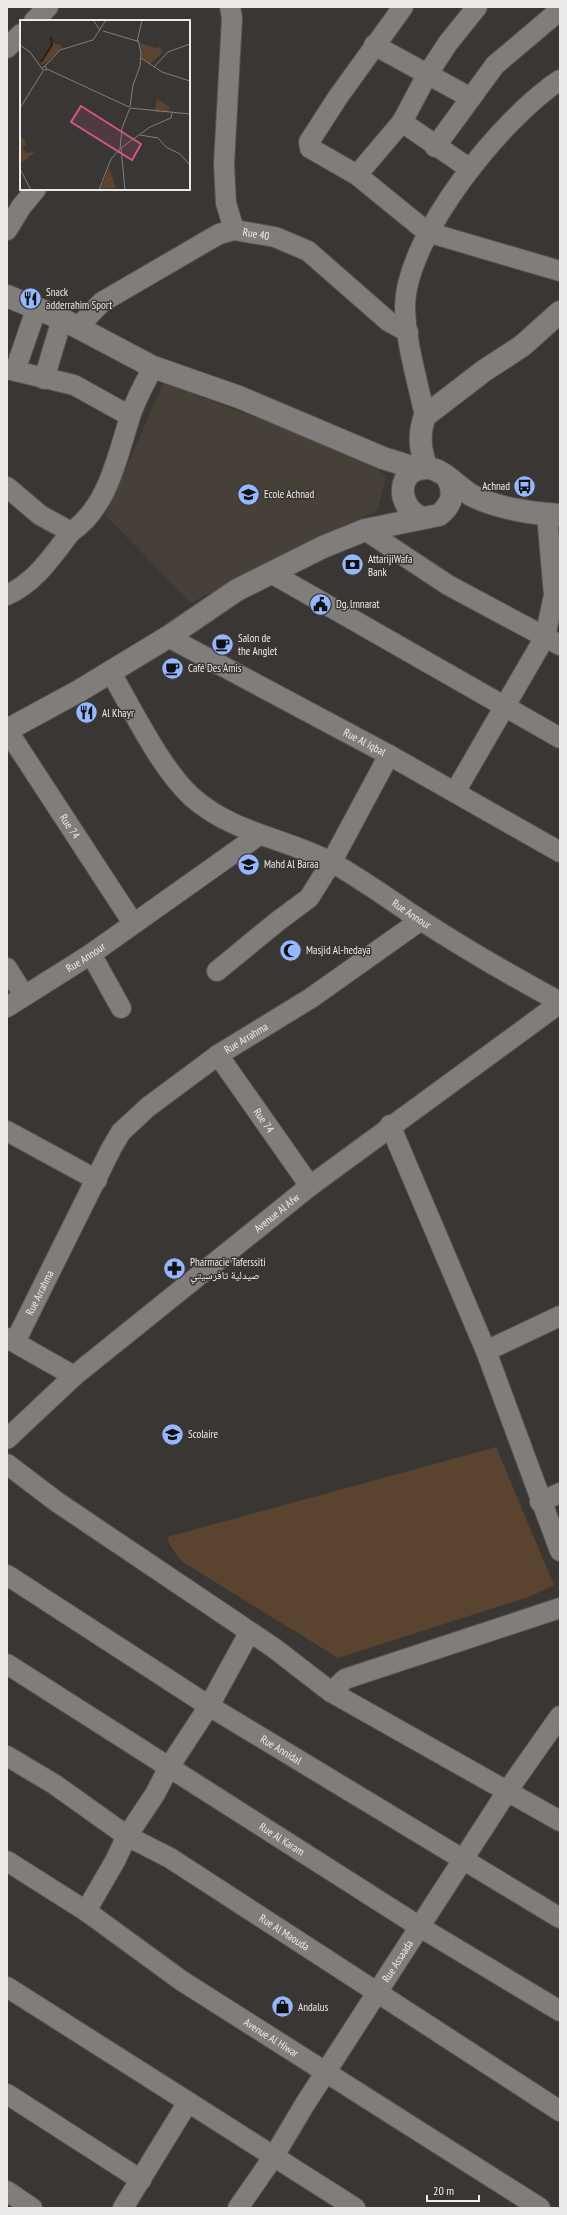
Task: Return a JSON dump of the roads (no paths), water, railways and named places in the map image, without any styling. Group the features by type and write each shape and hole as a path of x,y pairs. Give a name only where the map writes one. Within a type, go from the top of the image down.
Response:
{"street":[{"path":"35,20 48,7"},
{"path":"230,7 232,18 224,164 226,203 234,230"},
{"path":"403,7 374,45 338,97 309,146 311,151 357,175 427,232 560,271"},
{"path":"357,175 402,122 427,75 448,43 478,7"},
{"path":"435,147 494,65 560,10"},
{"path":"7,48 20,35"},
{"path":"374,45 471,98"},
{"path":"425,416 408,332 405,306 409,280 416,256 427,232 470,169 525,109 560,80"},
{"path":"402,122 435,147 470,169"},
{"path":"7,230 21,207 35,190"},
{"name":"Rue 40","path":"70,323 102,302 219,234 234,230 276,237 308,250 388,321 408,332"},
{"path":"7,296 37,307 70,323 153,367 238,397 417,472 442,472 448,479 474,496 516,510 554,515 554,595 552,641 505,706 455,792"},
{"path":"37,307 13,364 44,379 74,386 130,416"},
{"path":"423,518 415,515 404,503 402,495 417,472 420,428 425,416 485,370 522,346 560,312"},
{"path":"44,379 70,323"},
{"path":"7,595 20,589 37,575 71,532 81,525 91,514 102,495 123,442 130,416 153,367"},
{"path":"7,730 79,691 168,637 237,590 323,547 365,530 439,515 446,510 450,503 452,490 448,479"},
{"path":"7,487 40,515 71,532"},
{"path":"450,503 474,496"},
{"path":"391,524 404,503"},
{"path":"365,530 448,585 552,641"},
{"path":"271,573 560,738"},
{"name":"Rue Al Iqbal","path":"168,637 389,755 560,852"},
{"name":"Rue Annour","path":"110,671 144,731 174,776 192,797 211,812 259,835 303,850 331,863 518,980 560,1002"},
{"name":"Rue 74","path":"7,730 133,923"},
{"path":"217,972 278,921 309,898 331,863 389,755"},
{"name":"Rue Annour","path":"7,1007 91,954 259,835"},
{"name":"Rue Arrahma","path":"11,1340 97,1180 114,1144 121,1132 133,1119 218,1056 311,998 421,920"},
{"path":"91,954 121,1008"},
{"path":"7,968 24,995"},
{"name":"Avenue Al Afw","path":"7,1440 74,1376 310,1186 390,1125 560,1002"},
{"name":"Rue 74","path":"218,1056 310,1186"},
{"path":"390,1125 486,1351 540,1502 560,1550"},
{"path":"7,1131 97,1180"},
{"path":"486,1351 560,1316"},
{"path":"11,1340 74,1376"},
{"path":"7,1464 57,1502 274,1648 331,1692 508,1790 560,1821"},
{"path":"540,1502 560,1494"},
{"name":"Rue Annidal","path":"7,1575 210,1706 560,1918"},
{"path":"331,1692 345,1679 560,1608"},
{"path":"86,1911 115,1861 127,1836 155,1794 169,1767 210,1706 249,1632"},
{"name":"Rue Al Karam","path":"7,1664 420,1927 560,2011"},
{"name":"Rue Assaada","path":"238,2208 274,2156 305,2104 508,1790 560,1716"},
{"name":"Rue Al Maouda","path":"7,1756 54,1784 127,1836 170,1858 560,2111"},
{"name":"Avenue Al Hiwar","path":"7,1862 86,1911 182,1981 540,2208"},
{"path":"7,1987 355,2208"},
{"path":"7,2094 141,2180"},
{"path":"123,2208 188,2102"},
{"path":"7,2191 32,2208"}],"place":[{"name":"Snack adderrahim Sport","path":"31,298"},
{"name":"Achnad","path":"525,486"},
{"name":"Ecole Achnad","path":"248,494"},
{"name":"AttarijiWafa Bank","path":"353,565"},
{"name":"Dg. lmnarat","path":"321,604"},
{"name":"Salon de the Anglet","path":"222,644"},
{"name":"Café Des Amis","path":"173,668"},
{"name":"Al Khayr","path":"86,713"},
{"name":"Mahd Al Baraa","path":"249,864"},
{"name":"Masjid Al-hedaya","path":"291,950"},
{"name":"Pharmacie Taferssiti صيدلية تافرسيتي","path":"174,1268"},
{"name":"Scolaire","path":"173,1434"},
{"name":"Andalus","path":"283,2007"}]}
